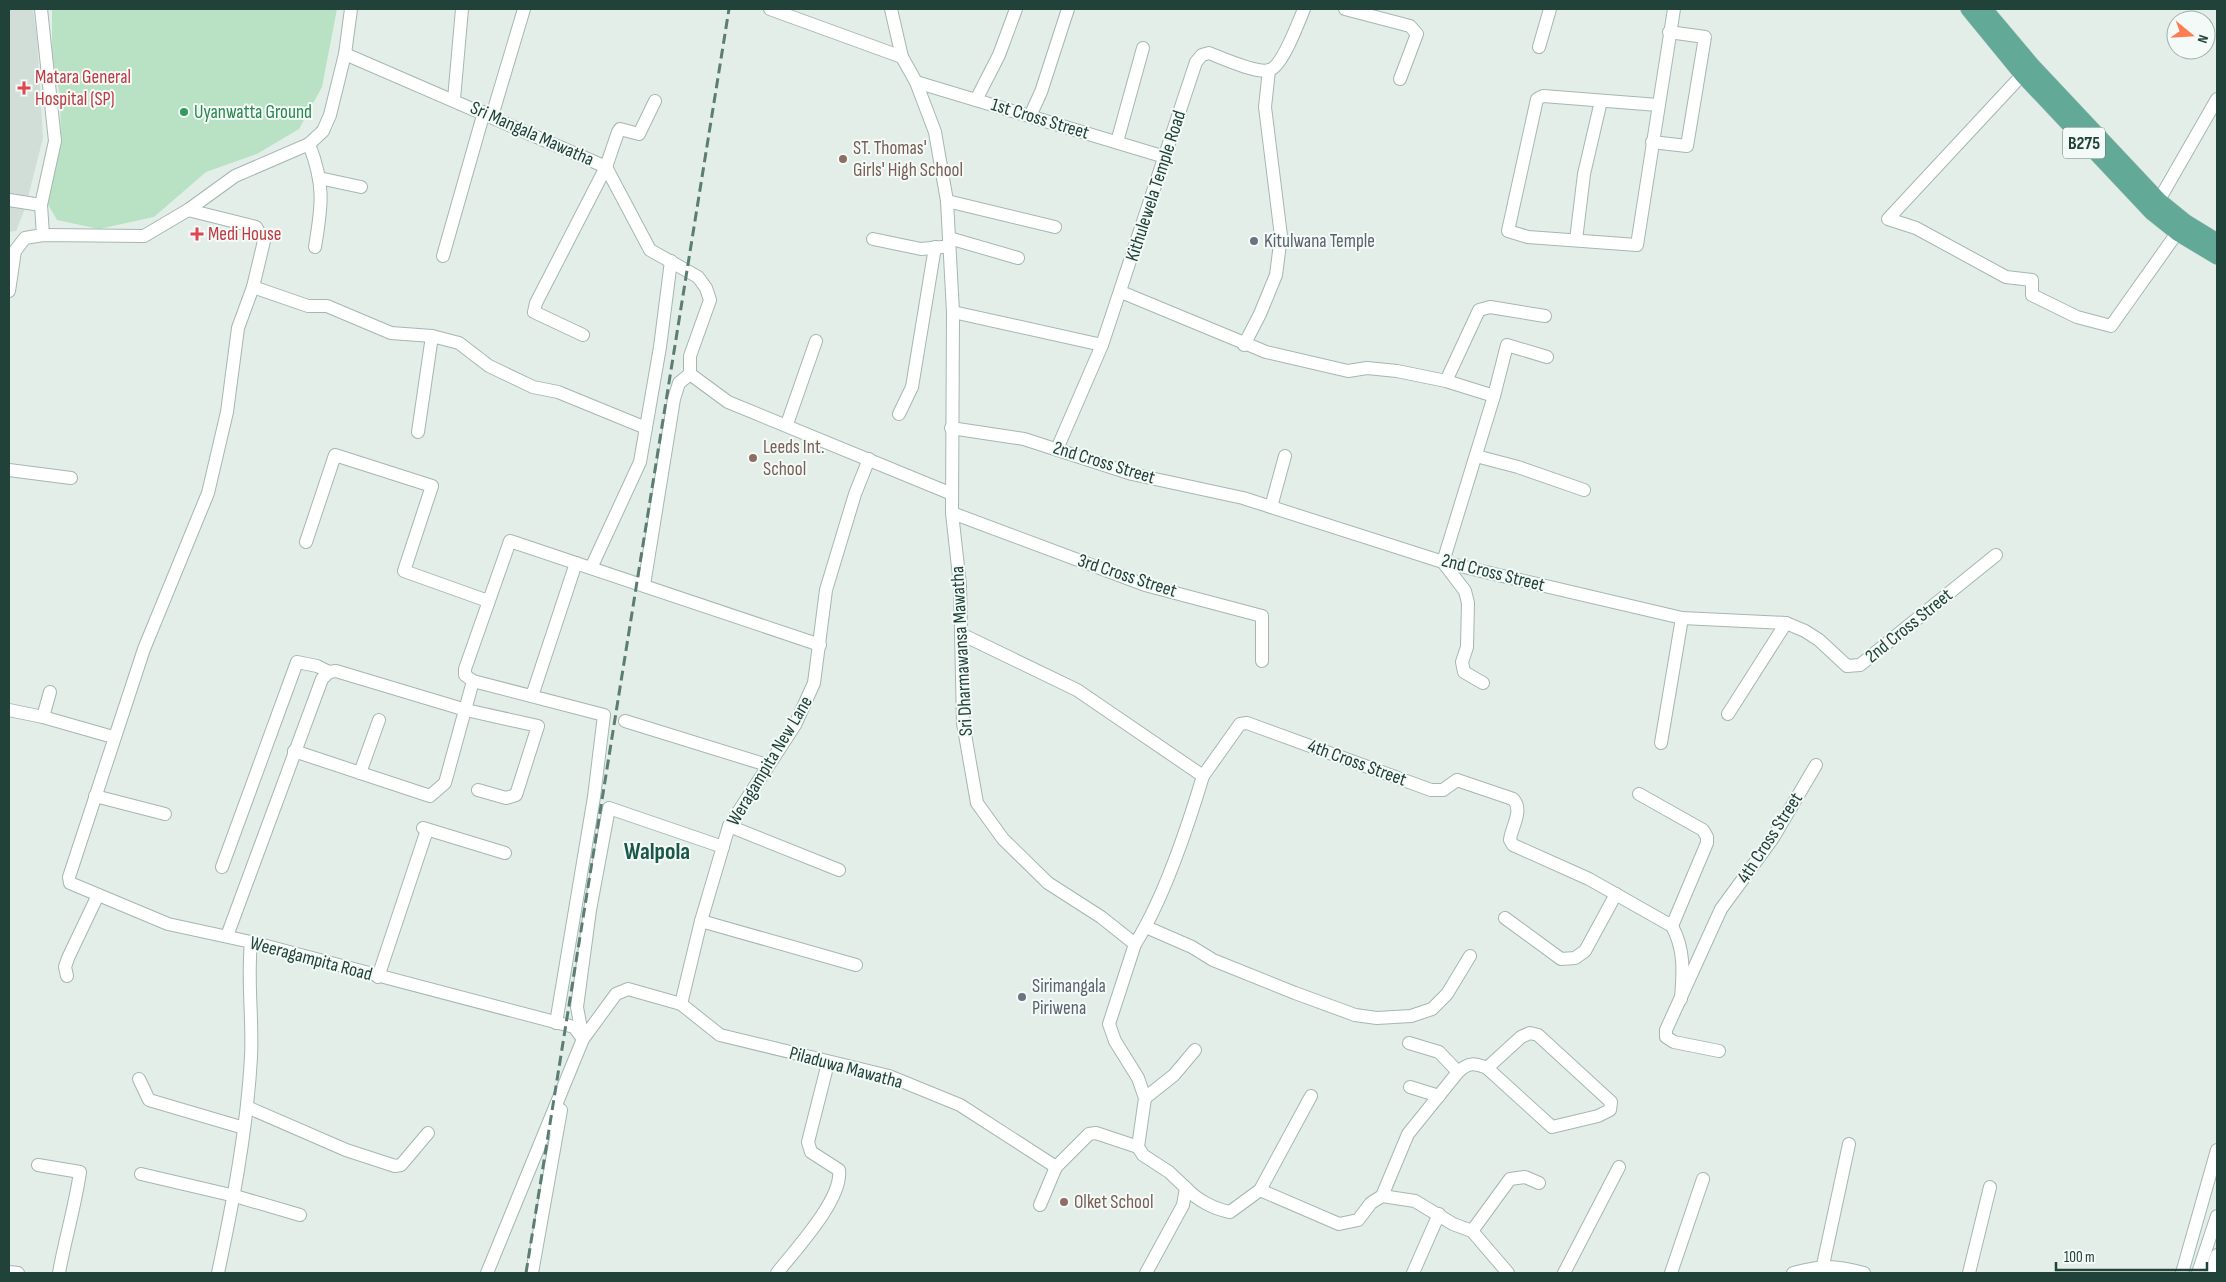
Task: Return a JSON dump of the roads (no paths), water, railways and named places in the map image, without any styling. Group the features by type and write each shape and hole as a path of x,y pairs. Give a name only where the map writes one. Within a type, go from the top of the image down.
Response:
{"main road":[{"name":"B275","path":"1968,9 2022,76 2155,207 2186,222 2217,241"},
{"name":"B275","path":"1986,9 2177,233 2217,257"}],"street":[{"path":"9,291 15,251 25,238 40,211 56,141 41,9"},
{"path":"25,238 43,235 144,236 188,210 235,176 309,144 323,131 330,115 346,54 351,9"},
{"path":"454,100 462,9"},
{"path":"443,256 524,9"},
{"path":"770,9 902,57"},
{"name":"Sri Dharmawansa Mawatha","path":"890,9 902,57 916,82 935,132 947,201 953,312 952,513 960,584 963,723 977,803 1003,839 1048,882 1100,917 1135,944"},
{"path":"976,100 999,55 1016,9"},
{"path":"1030,116 1041,92 1068,9"},
{"path":"1244,344 1260,314 1276,275 1281,236 1265,107 1269,70 1279,63 1304,9"},
{"path":"1345,9 1410,26 1417,34 1400,78"},
{"path":"1539,47 1550,9"},
{"path":"1658,105 1543,96 1537,99 1508,231 1528,237 1637,245 1674,9"},
{"path":"1652,142 1687,146 1705,37 1669,32"},
{"path":"1117,142 1143,48"},
{"name":"Kithulewela Temple Road","path":"1057,449 1102,345 1196,62 1202,55 1209,53 1257,70 1269,70"},
{"name":"Sri Mangala Mawatha","path":"346,54 488,114 606,167 650,250 698,277 706,288 710,300 690,356 690,374"},
{"path":"2022,76 1888,219 1916,228 2006,277 2032,280 2032,295 2078,317 2111,326 2177,233"},
{"name":"1st Cross Street","path":"916,82 1165,156"},
{"path":"2155,207 2217,99"},
{"path":"583,335 534,312 536,303 606,167 620,129 639,134 654,101"},
{"path":"1576,240 1584,174 1601,101"},
{"path":"309,144 317,165 323,203 315,247"},
{"path":"319,178 360,187"},
{"path":"9,200 40,211"},
{"path":"947,201 1055,227"},
{"path":"165,814 94,796 144,649 208,493 227,412 238,328 253,287 264,241 256,227 188,210"},
{"path":"40,211 43,235"},
{"path":"873,239 921,249 949,242 1018,258"},
{"path":"899,414 912,387 935,247"},
{"path":"591,568 640,462 660,348 671,261"},
{"path":"253,287 308,306 326,306 391,332 432,336 458,343 488,366 533,387 558,392 646,428"},
{"path":"1121,292 1266,352 1348,371 1367,368 1397,371 1446,381 1494,396"},
{"path":"1446,381 1479,310 1490,307 1545,316"},
{"path":"953,312 1102,345"},
{"path":"418,432 432,336"},
{"path":"787,424 816,342"},
{"path":"1483,683 1464,672 1462,662 1466,647 1468,603 1465,591 1443,562 1494,396 1507,345 1547,357"},
{"path":"644,585 674,398 679,383 690,374 728,402 787,424 952,494"},
{"name":"2nd Cross Street","path":"951,428 1024,439 1132,474 1243,498 1443,562 1682,618 1786,623 1805,630 1819,640 1847,666 1860,665 1996,555"},
{"path":"306,542 335,455 432,486 404,571 488,601"},
{"path":"1271,507 1285,456"},
{"path":"1476,456 1518,467 1584,490"},
{"name":"Weragampita New Lane","path":"681,1004 701,921 729,826 767,765 796,725 814,683 826,590 855,494 869,459"},
{"path":"9,470 71,478"},
{"name":"3rd Cross Street","path":"952,513 1145,585 1262,616 1262,661"},
{"path":"556,1023 594,797 604,715 473,681 465,675 465,669 510,541 820,645"},
{"path":"532,696 576,563"},
{"path":"1661,743 1682,618"},
{"path":"1728,714 1786,623"},
{"path":"961,634 1077,690 1204,776 1188,824 1146,927 1135,944 1109,1024 1115,1040 1138,1078 1145,1098 1138,1147 1143,1156 1169,1172 1194,1196 1220,1210 1230,1212 1260,1190 1311,1096"},
{"path":"222,868 297,662 317,666 329,672 336,671 466,710 538,726 516,795 506,798 478,790"},
{"path":"227,936 322,679 329,672"},
{"path":"294,752 430,796 445,783 473,681"},
{"path":"43,717 50,692"},
{"path":"9,710 43,717 113,737"},
{"path":"360,773 379,720"},
{"path":"624,721 767,765"},
{"name":"4th Cross Street","path":"1204,776 1240,724 1247,723 1431,790 1443,790 1457,780 1516,802 1518,810 1510,840 1513,845 1589,878 1672,926"},
{"name":"4th Cross Street","path":"1720,1051 1674,1042 1666,1037 1666,1030 1721,909 1774,838 1816,765"},
{"path":"1639,794 1703,830 1707,837 1707,843 1672,926 1680,940 1684,959 1681,998"},
{"name":"Weeragampita Road","path":"94,796 69,876 70,884 168,924 251,942 378,977 574,1027 583,1039"},
{"path":"532,1273 565,1090 583,1039 577,1007 590,910 609,808 723,847"},
{"path":"729,826 839,870"},
{"path":"378,977 426,829 505,854"},
{"path":"1506,918 1561,959 1575,958 1585,951 1616,894"},
{"path":"68,976 65,967 68,958 98,895"},
{"path":"701,921 856,965"},
{"path":"1146,927 1192,947 1213,960 1295,993 1355,1015 1377,1018 1411,1016 1432,1009 1447,994 1470,956"},
{"path":"218,1273 235,1196 244,1128 251,1056 251,942"},
{"name":"Piladuwa Mawatha","path":"583,1039 616,994 628,989 681,1004 720,1034 828,1063 889,1076 960,1105 1056,1167"},
{"path":"1260,1190 1339,1224 1358,1220 1371,1204 1382,1196 1408,1134 1458,1072 1464,1066 1473,1063 1487,1068 1552,1127 1598,1116 1610,1110 1611,1102 1538,1035 1530,1033 1521,1037 1487,1068"},
{"path":"487,1273 583,1039"},
{"path":"1409,1043 1439,1052 1458,1072"},
{"path":"1145,1098 1174,1075 1195,1050"},
{"path":"778,1273 828,1209 840,1177 839,1170 811,1152 808,1142 828,1063"},
{"path":"138,1079 150,1100 244,1128"},
{"path":"1410,1087 1438,1096"},
{"path":"246,1107 346,1150 395,1166 401,1164 428,1134"},
{"path":"1040,1205 1056,1167 1089,1134 1096,1133 1138,1147"},
{"path":"1823,1265 1849,1144"},
{"path":"2182,1273 2217,1150"},
{"path":"38,1165 80,1172 75,1207 70,1218 58,1273"},
{"path":"1564,1273 1619,1167"},
{"path":"141,1174 235,1196 300,1215"},
{"path":"1472,1231 1510,1179 1526,1177 1539,1183"},
{"path":"1671,1273 1703,1179"},
{"path":"1969,1273 1990,1187"},
{"path":"1146,1273 1183,1205 1186,1188"},
{"path":"1382,1196 1415,1201 1453,1224 1472,1231 1508,1273"},
{"path":"1413,1273 1439,1214"},
{"path":"2198,1273 2217,1216"},
{"path":"2211,1273 2217,1255"},
{"path":"1792,1273 1823,1265 1842,1267 1864,1273"},
{"path":"9,1272 18,1273"}],"railway":[{"path":"526,1273 729,9"}],"place":[{"name":"Matara General Hospital (SP)","path":"24,88"},
{"name":"Uyanwatta Ground","path":"184,112"},
{"name":"ST. Thomas' Girls' High School","path":"843,159"},
{"name":"Medi House","path":"197,234"},
{"name":"Kitulwana Temple","path":"1254,241"},
{"name":"Leeds Int. School","path":"753,458"},
{"name":"Sirimangala Piriwena","path":"1022,997"},
{"name":"Olket School","path":"1064,1202"}],"district":[{"name":"Walpola","path":"657,851"}]}
